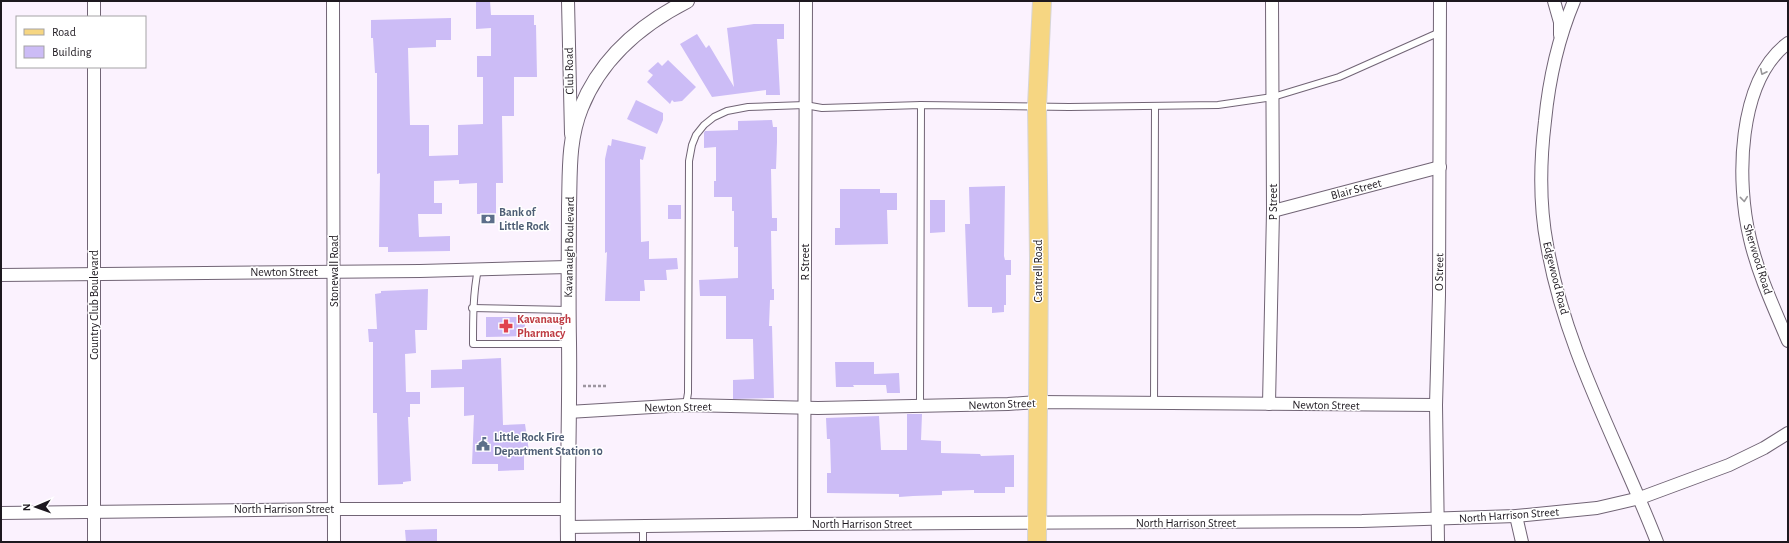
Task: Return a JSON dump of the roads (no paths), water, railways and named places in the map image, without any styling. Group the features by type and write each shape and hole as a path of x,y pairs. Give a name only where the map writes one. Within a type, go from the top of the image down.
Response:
{"main road":[{"name":"Cantrell Road","path":"1037,542 1037,106 1042,1"}],"street":[{"path":"94,1 94,16"},
{"name":"Stonewall Road","path":"333,1 335,272 334,542"},
{"name":"Club Road","path":"568,1 572,140"},
{"name":"Kavanaugh Boulevard","path":"568,542 569,165 573,129 581,107 612,57 638,31 661,15 687,1"},
{"name":"R Street","path":"804,524 806,1"},
{"name":"P Street","path":"1269,404 1273,211 1272,1"},
{"name":"O Street","path":"1438,542 1436,405 1440,167 1440,1"},
{"path":"1554,1 1560,22 1560,42"},
{"name":"Edgewood Road","path":"1574,1 1560,42 1548,94 1541,156 1541,200 1547,245 1558,295 1573,343 1592,390 1640,498 1656,542"},
{"name":"Sherwood Road","path":"1788,43 1776,53 1766,65 1757,84 1751,104 1745,137 1742,185 1746,224 1753,252 1788,341"},
{"name":"Country Club Boulevard","path":"94,68 94,542"},
{"name":"Blair Street","path":"1273,211 1440,167"},
{"name":"Newton Street","path":"1,275 420,271 478,268 568,267"},
{"name":"Newton Street","path":"568,412 686,405 804,407 920,406 1038,402 1436,405"},
{"name":"North Harrison Street","path":"568,528 804,524 1362,522 1516,516 1597,508 1640,498 1729,465 1764,448 1788,433"},
{"name":"North Harrison Street","path":"1,513 334,509 567,509"},
{"path":"1516,516 1522,542"}],"lane":[{"path":"686,405 688,393 688,160 692,145 704,125 714,116 727,111 748,107 805,105 822,108 921,105 1218,105 1273,97 1339,77 1440,32"},
{"path":"920,406 921,105"},
{"path":"1154,404 1155,106"},
{"path":"478,268 472,308 473,344 569,344"},
{"path":"472,308 568,310"},
{"path":"643,526 643,542"}],"place":[{"name":"Bank of Little Rock","path":"488,219"},
{"name":"Kavanaugh Pharmacy","path":"506,326"},
{"name":"Little Rock Fire Department Station 10","path":"483,444"}]}
